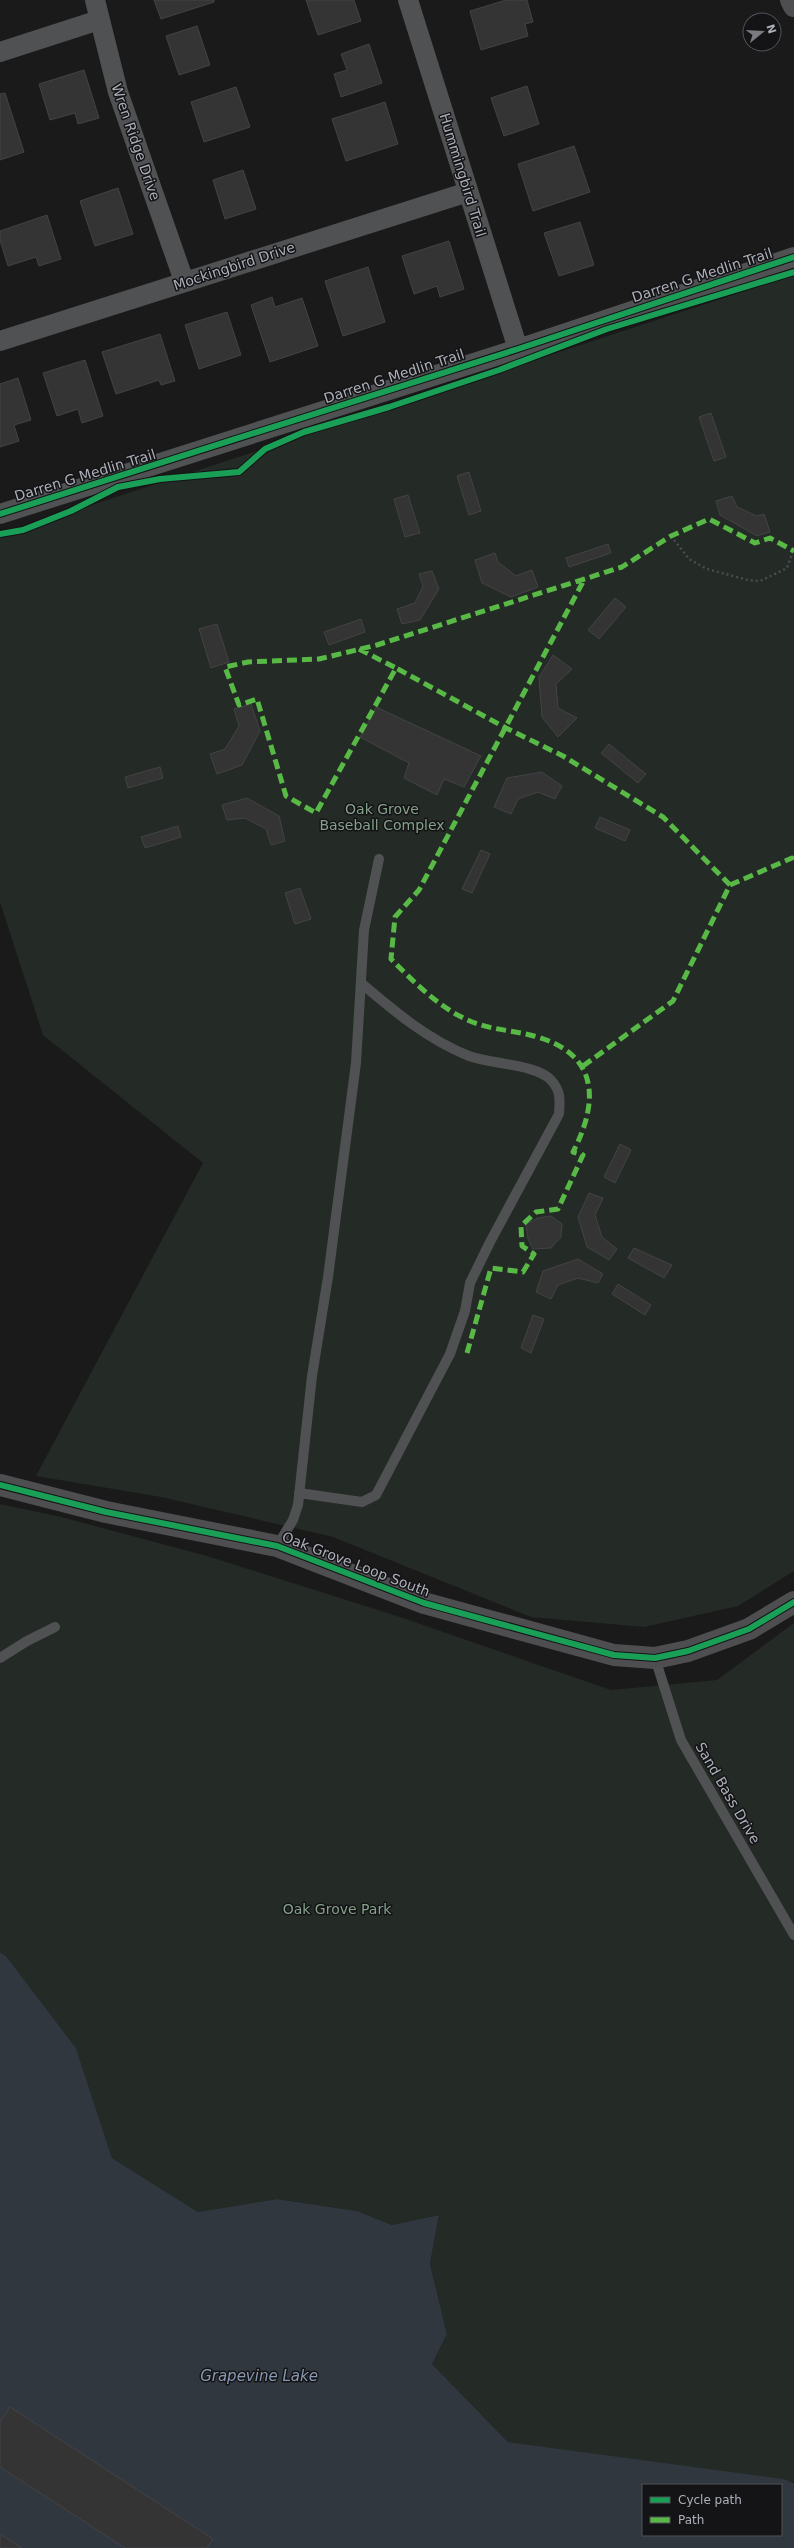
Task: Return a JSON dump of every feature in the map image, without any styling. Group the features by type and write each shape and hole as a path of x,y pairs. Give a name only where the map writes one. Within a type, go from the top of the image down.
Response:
{"street":[{"name":"Wren Ridge Drive","path":"95,0 118,92 184,281"},
{"name":"Hummingbird Trail","path":"408,0 518,349"},
{"path":"791,0 794,6"},
{"path":"0,52 99,20"},
{"name":"Mockingbird Drive","path":"0,341 184,281 468,192"},
{"name":"Darren G Medlin Trail","path":"0,514 518,349 794,257"},
{"name":"Oak Grove Loop South","path":"0,1485 106,1512 277,1546 424,1603 614,1655 654,1658 688,1651 749,1629 794,1602"}],"lane":[{"path":"277,1546 293,1520 299,1493 312,1376 328,1277 356,1063 364,930 379,859"},
{"path":"299,1493 362,1502 376,1495 450,1354 465,1311 470,1283 490,1242 559,1114 560,1093 550,1079 533,1071 470,1057 436,1041 399,1015 361,983"},
{"path":"0,1658 27,1641 55,1627"},
{"name":"Sand Bass Drive","path":"654,1658 681,1740 794,1935"}],"path":[{"path":"671,536 689,559 707,569 748,580 760,581 787,568 793,551"}],"green space":[{"name":"Oak Grove Baseball Complex","path":"794,275 794,1571 738,1606 644,1627 531,1617 333,1537 161,1497 36,1476 203,1163 43,1035 0,902 0,535"},
{"name":"Oak Grove Park","path":"0,1504 61,1517 207,1556 397,1616 611,1690 717,1680 794,1623 794,2482 508,2442 432,2364 447,2334 430,2264 439,2215 392,2225 357,2211 277,2199 198,2212 112,2158 76,2048 6,1956 0,1952"}],"water":[{"name":"Grapevine Lake","path":"0,1952 6,1956 76,2048 112,2158 198,2212 277,2199 357,2211 392,2225 439,2215 430,2264 447,2334 432,2364 508,2442 783,2479 794,2483 794,2548 0,2548"}],"building":[{"path":"154,0 214,0 214,2 161,19"},
{"path":"306,0 354,0 361,21 318,35"},
{"path":"506,0 527,0 533,22 525,24 528,36 481,50 470,11"},
{"path":"197,26 210,65 179,75 166,36"},
{"path":"369,44 382,83 341,97 334,74 347,70 341,54"},
{"path":"84,70 99,118 78,124 75,113 50,120 39,84"},
{"path":"527,86 539,124 504,136 491,98"},
{"path":"236,87 250,127 204,142 191,102"},
{"path":"5,93 24,152 0,160 0,94"},
{"path":"385,102 398,144 346,161 332,119"},
{"path":"574,146 590,192 533,211 518,164"},
{"path":"243,170 256,209 225,219 213,180"},
{"path":"118,188 133,234 95,246 80,201"},
{"path":"47,215 61,259 39,266 36,257 8,266 0,240 0,231"},
{"path":"580,222 594,265 559,276 544,233"},
{"path":"449,241 464,289 440,297 437,286 414,294 402,256"},
{"path":"368,267 385,322 343,336 325,281"},
{"path":"272,297 275,307 302,298 318,346 270,362 251,305"},
{"path":"227,312 241,355 199,369 185,325"},
{"path":"160,334 175,381 161,385 159,380 116,394 102,352"},
{"path":"85,360 103,416 82,423 78,409 57,416 43,373"},
{"path":"18,378 31,420 14,425 19,441 0,447 0,384"},
{"path":"711,413 726,457 714,461 699,417"},
{"path":"469,472 481,511 469,515 457,476"},
{"path":"408,495 420,533 405,537 394,499"},
{"path":"732,496 737,507 757,516 764,514 770,532 757,536 720,515 716,501"},
{"path":"608,544 611,553 569,567 566,558"},
{"path":"495,553 498,562 516,576 532,570 538,587 511,597 482,583 475,560"},
{"path":"432,571 439,589 420,620 402,624 397,609 415,603 423,586 419,574"},
{"path":"615,598 626,607 599,639 588,630"},
{"path":"361,619 365,632 329,645 324,632"},
{"path":"217,624 229,662 211,668 199,629"},
{"path":"553,655 572,669 556,684 558,708 577,718 558,737 542,717 539,677"},
{"path":"251,704 260,731 242,765 217,774 210,754 225,749 239,726 234,709"},
{"path":"376,707 481,756 464,787 444,779 437,795 404,778 409,763 360,737"},
{"path":"609,744 646,774 638,783 601,753"},
{"path":"160,767 163,778 128,788 125,777"},
{"path":"542,772 562,786 555,799 538,792 518,799 511,814 494,807 507,778"},
{"path":"247,798 279,816 285,841 271,845 266,829 245,818 227,820 222,805"},
{"path":"600,817 630,830 625,841 595,828"},
{"path":"178,826 181,837 145,848 141,837"},
{"path":"481,850 490,854 472,893 462,889"},
{"path":"300,888 311,919 295,924 285,893"},
{"path":"620,1144 631,1150 615,1183 604,1177"},
{"path":"589,1193 603,1198 595,1215 602,1237 617,1249 609,1260 587,1247 578,1217"},
{"path":"551,1216 562,1224 561,1237 551,1248 533,1249 528,1239 526,1224 538,1218"},
{"path":"634,1248 672,1265 664,1278 628,1258"},
{"path":"578,1259 603,1274 598,1283 578,1278 558,1285 551,1299 536,1292 543,1271"},
{"path":"618,1284 651,1305 645,1315 612,1294"},
{"path":"533,1315 544,1319 531,1353 521,1348"},
{"path":"10,2407 213,2539 207,2548 125,2548 0,2467 0,2422"},
{"path":"0,2534 22,2548 0,2548"}],"marked path":[{"path":"583,1066 673,1001 730,885 663,817 563,756 506,728 396,668 316,813 286,796 257,699 239,705 225,667 248,662 319,659 377,645 622,567 671,536 709,519 755,543 770,538 794,551"},
{"path":"467,1353 491,1268 523,1272 534,1254 522,1246 521,1226 536,1212 558,1209 583,1155 573,1152 582,1133 587,1114 589,1097 588,1081 582,1066 571,1054 555,1044 534,1036 492,1028 465,1019 453,1013 431,996 391,959 395,917 419,890 585,578"},
{"path":"359,649 396,668"},
{"path":"730,885 792,858 794,862"}],"cycle path":[{"path":"0,514 518,349 794,257"},
{"path":"0,534 23,530 71,511 118,487 160,479 239,472 265,449 304,432 389,407 499,370 607,329 794,272"},
{"path":"0,1485 106,1512 277,1546 424,1603 614,1655 655,1658 688,1651 749,1629 794,1602"}]}
